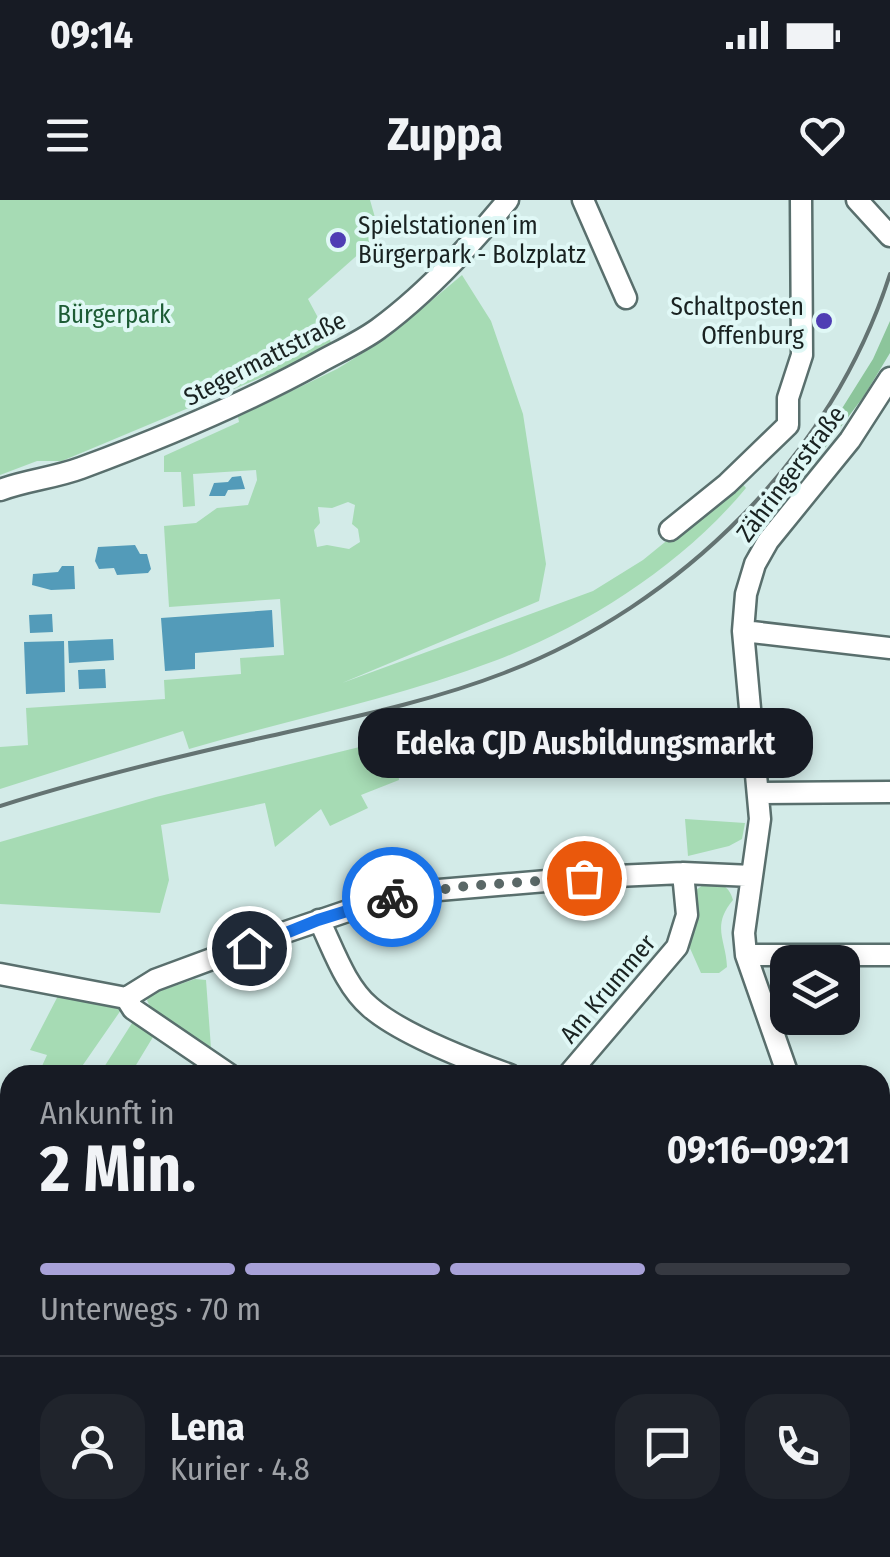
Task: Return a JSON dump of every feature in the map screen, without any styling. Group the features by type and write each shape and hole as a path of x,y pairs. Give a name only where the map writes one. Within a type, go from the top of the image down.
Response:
{"street":[{"name":"Stegermattstraße","path":"0,490 29,479 78,469 156,441 284,382 352,345 377,330 435,280 508,200"},
{"path":"583,200 626,298"},
{"name":"Zähringerstraße","path":"670,530 727,484 788,426 788,398 802,355 801,200"},
{"path":"857,200 887,232"},
{"name":"Zähringerstraße","path":"784,1065 746,956 744,933 758,843 759,793 743,630 746,594 755,564 768,541 850,440 890,378"},
{"path":"743,630 890,648"},
{"path":"759,793 890,792"},
{"path":"0,974 126,998 155,980 383,899 501,882 682,874 752,876"},
{"name":"Am Krummer","path":"577,1065 677,948 687,915 682,874"},
{"path":"318,920 343,970 370,1008 427,1040 486,1065"},
{"path":"746,956 890,954"},
{"path":"126,998 133,1009 215,1065"}],"green space":[{"name":"Bürgerpark","path":"0,200 370,200 380,235 308,299 331,342 284,368 62,461 37,461 0,475"},
{"path":"462,275 491,321 523,414 546,564 539,601 342,683 593,591 643,560 740,481 746,488 664,567 566,629 497,660 382,697 189,749 183,731 0,789 0,747 28,745 26,708 165,699 164,680 241,674 240,658 284,655 280,599 169,607 164,526 196,523 217,508 248,505 257,480 256,470 193,474 195,506 183,507 181,472 164,472 164,456 239,422 238,417 337,369 387,338","holes":["348,502 355,505 352,524 358,529 360,542 349,549 317,547 314,530 320,523 318,507 332,508"]},
{"path":"890,321 890,353 864,396 818,457 814,453 873,359"},
{"path":"445,726 445,733 395,745 399,780 361,795 368,808 330,826 321,809 275,847 265,803 161,825 169,880 160,913 0,904 0,842 156,797"},
{"path":"685,819 745,823 742,839 688,856"},
{"path":"707,882 724,886 733,900 721,926 727,967 719,973 701,973 689,946 696,927 696,890"},
{"path":"195,979 206,980 211,1048 151,1009 147,1000 151,994"},
{"path":"60,992 114,1004 121,1010 83,1065 42,1065 47,1055 30,1050"},
{"path":"134,1020 156,1032 136,1065 105,1065"}],"water":[{"path":"241,476 245,489 228,490 225,496 209,496 214,483"},
{"path":"135,545 140,554 147,554 151,569 148,573 117,575 114,568 99,569 95,561 98,547"},
{"path":"62,566 74,566 75,589 51,590 32,585 33,574 58,572"},
{"path":"272,610 274,647 195,653 195,669 165,671 161,618"},
{"path":"52,614 53,632 30,633 29,615"},
{"path":"113,639 114,660 69,663 68,641"},
{"path":"64,641 65,692 26,694 24,642"},
{"path":"105,669 106,688 79,689 78,670"}],"railway":[{"path":"0,806 134,768 447,693 569,644 631,608 689,565 742,516 789,462 830,404 864,341 890,274"}],"way so far":[{"path":"392,897 466,886 584,878"}],"place":[{"name":"Spielstationen im Bürgerpark - Bolzplatz","path":"338,240"},
{"name":"Schaltposten Offenburg","path":"824,321"},
{"name":"Edeka CJD Ausbildungsmarkt","path":"584,878"}],"route":[{"path":"249,948 318,920 392,897"}]}
